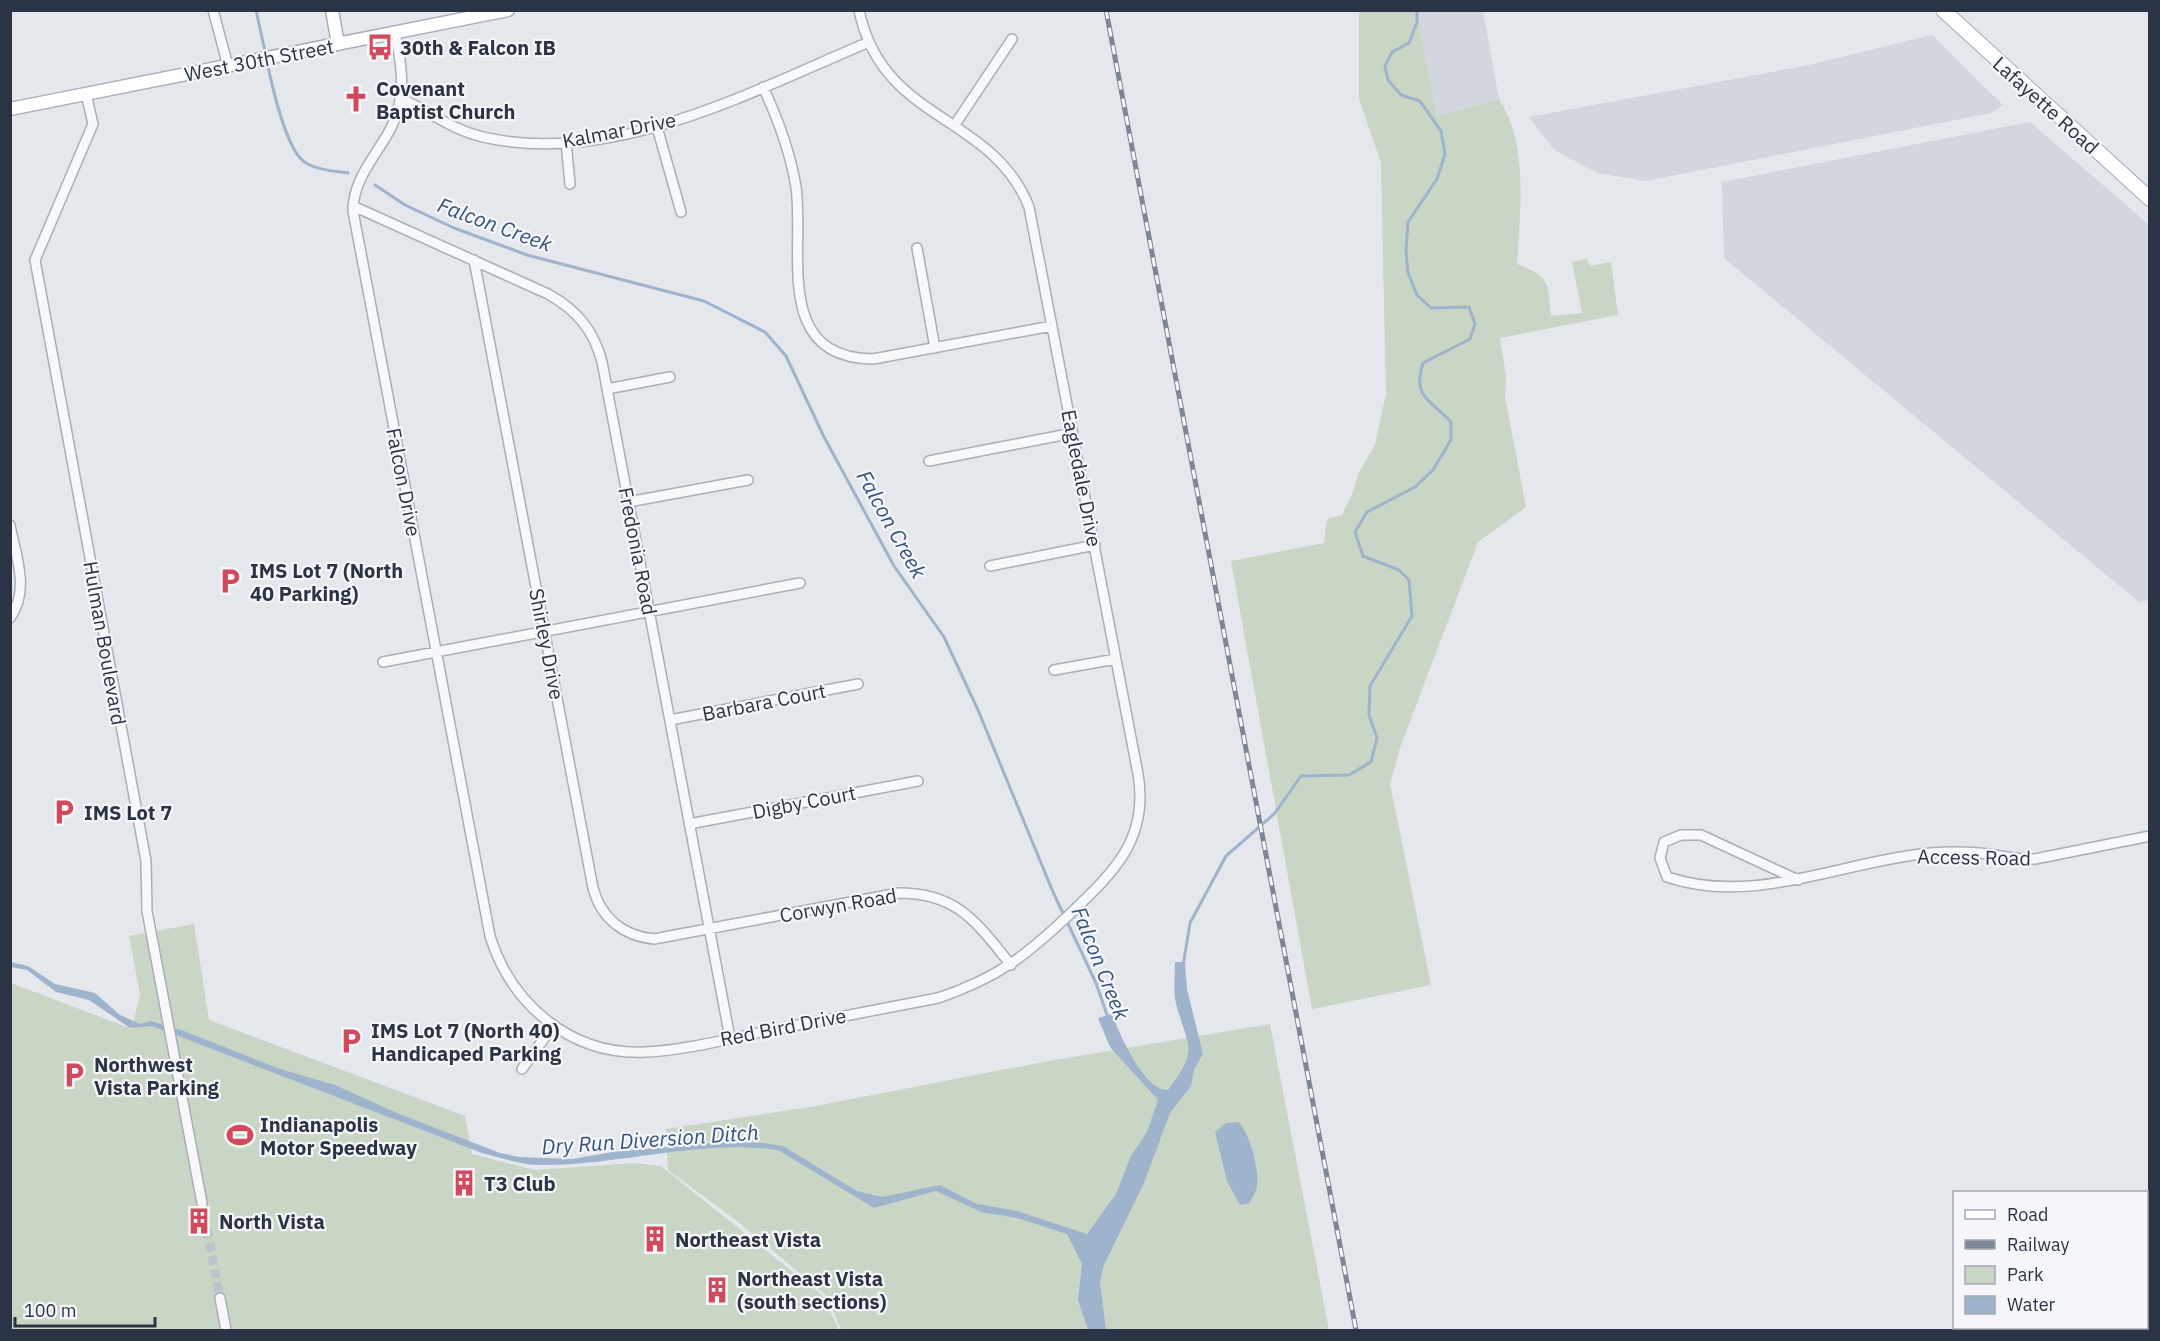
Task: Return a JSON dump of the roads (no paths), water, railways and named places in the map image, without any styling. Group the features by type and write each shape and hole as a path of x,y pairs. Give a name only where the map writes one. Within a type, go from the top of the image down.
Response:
{"main road":[{"path":"332,10 338,44"},
{"name":"West 30th Street","path":"10,109 508,10"},
{"name":"Lafayette Road","path":"1943,10 2150,200"}],"street":[{"path":"213,10 228,66"},
{"name":"Eagledale Drive","path":"859,10 868,42 881,65 903,91 999,159 1022,191 1032,220 1139,779 1139,813 1131,843 1120,862 1074,911 1011,965"},
{"name":"Falcon Drive","path":"395,33 402,70 401,99 391,128 366,168 353,207 490,936 498,960 516,990 553,1026"},
{"path":"954,126 1012,39"},
{"name":"Kalmar Drive","path":"401,99 424,110 445,125 480,136 516,142 566,142 657,127 763,87 868,42"},
{"path":"763,87 780,126 792,167 798,213 798,291 801,308 811,327 829,346 860,358 882,358 1053,326"},
{"name":"Hulman Boulevard","path":"86,94 93,124 34,260 146,861 147,911 202,1203"},
{"path":"657,127 681,212"},
{"path":"566,142 570,184"},
{"name":"Fredonia Road","path":"353,207 548,294 573,311 585,323 597,346 730,1038"},
{"path":"917,248 935,348"},
{"name":"Shirley Drive","path":"474,260 593,888 599,905 616,926 639,937 662,938 709,928"},
{"path":"607,389 670,377"},
{"path":"928,460 1073,433"},
{"path":"628,502 748,480"},
{"path":"10,525 21,587 12,616"},
{"path":"990,566 1095,545"},
{"path":"382,662 800,583"},
{"path":"1054,670 1116,658"},
{"name":"Barbara Court","path":"670,720 858,684"},
{"name":"Digby Court","path":"689,824 918,781"},
{"name":"Access Road","path":"1798,880 1701,835 1681,835 1664,842 1660,858 1667,877 1686,883 1737,887 1798,880 1907,855 1960,852 2018,860 2035,859 2150,836"},
{"name":"Corwyn Road","path":"709,928 899,893 917,893 946,901 965,912 1011,965"},
{"name":"Red Bird Drive","path":"553,1026 591,1045 632,1052 659,1051 938,998 982,982 1011,965"},
{"path":"522,1069 553,1026"},
{"path":"220,1298 226,1330"}],"water":[{"path":"10,962 28,966 55,984 95,993 120,1015 140,1024 151,1021 184,1031 280,1069 335,1085 397,1113 500,1153 519,1157 573,1159 612,1152 724,1142 762,1143 783,1146 857,1191 882,1197 940,1185 977,1204 1017,1211 1087,1234 1116,1194 1131,1156 1147,1132 1158,1100 1110,1047 1098,1018 1112,1014 1126,1047 1142,1071 1159,1088 1168,1090 1188,1056 1187,1039 1176,1004 1174,989 1175,962 1185,962 1187,989 1203,1054 1194,1070 1191,1086 1170,1113 1144,1183 1104,1265 1100,1282 1106,1330 1088,1330 1078,1300 1082,1264 1067,1234 1017,1218 981,1212 936,1191 874,1208 778,1150 749,1147 720,1148 574,1164 545,1165 529,1164 482,1153 152,1026 130,1028 89,1000 56,992 27,970 11,967"},
{"path":"1238,1122 1250,1142 1257,1180 1256,1190 1249,1204 1240,1205 1227,1181 1215,1132 1226,1123"}],"waterway":[{"name":"Falcon Creek","path":"256,10 266,56"},
{"path":"1183,966 1190,923 1226,856 1275,813 1301,776 1349,775 1371,762 1377,738 1369,715 1370,686 1412,616 1409,580 1399,570 1363,556 1355,532 1367,512 1415,487 1433,470 1451,440 1451,422 1421,391 1420,375 1423,363 1470,339 1475,324 1469,307 1431,308 1417,295 1408,273 1406,250 1408,222 1437,179 1445,154 1441,131 1420,101 1401,95 1388,80 1385,66 1392,52 1409,43 1417,22 1417,10"},
{"name":"Falcon Creek","path":"267,62 286,132 299,156 306,163 316,167 348,173"},
{"name":"Falcon Creek","path":"375,185 405,205 454,228 527,255 704,301 765,332 786,356 824,437 894,566 944,637 978,710 1053,892 1096,983 1108,1018"}],"tunnel":[{"path":"202,1203 220,1298"}],"railway":[{"path":"1106,10 1356,1330"}],"place":[{"name":"30th & Falcon IB","path":"380,47"},
{"name":"Covenant Baptist Church","path":"356,99"},
{"name":"IMS Lot 7 (North 40 Parking)","path":"230,581"},
{"name":"IMS Lot 7","path":"64,812"},
{"name":"IMS Lot 7 (North 40) Handicaped Parking","path":"351,1041"},
{"name":"Northwest Vista Parking","path":"74,1075"},
{"name":"Indianapolis Motor Speedway","path":"240,1135"},
{"name":"T3 Club","path":"464,1183"},
{"name":"North Vista","path":"199,1221"},
{"name":"Northeast Vista","path":"655,1239"},
{"name":"Northeast Vista (south sections)","path":"717,1290"}],"water label":[{"name":"Dry Run Diversion Ditch","path":"650,1139"}]}
